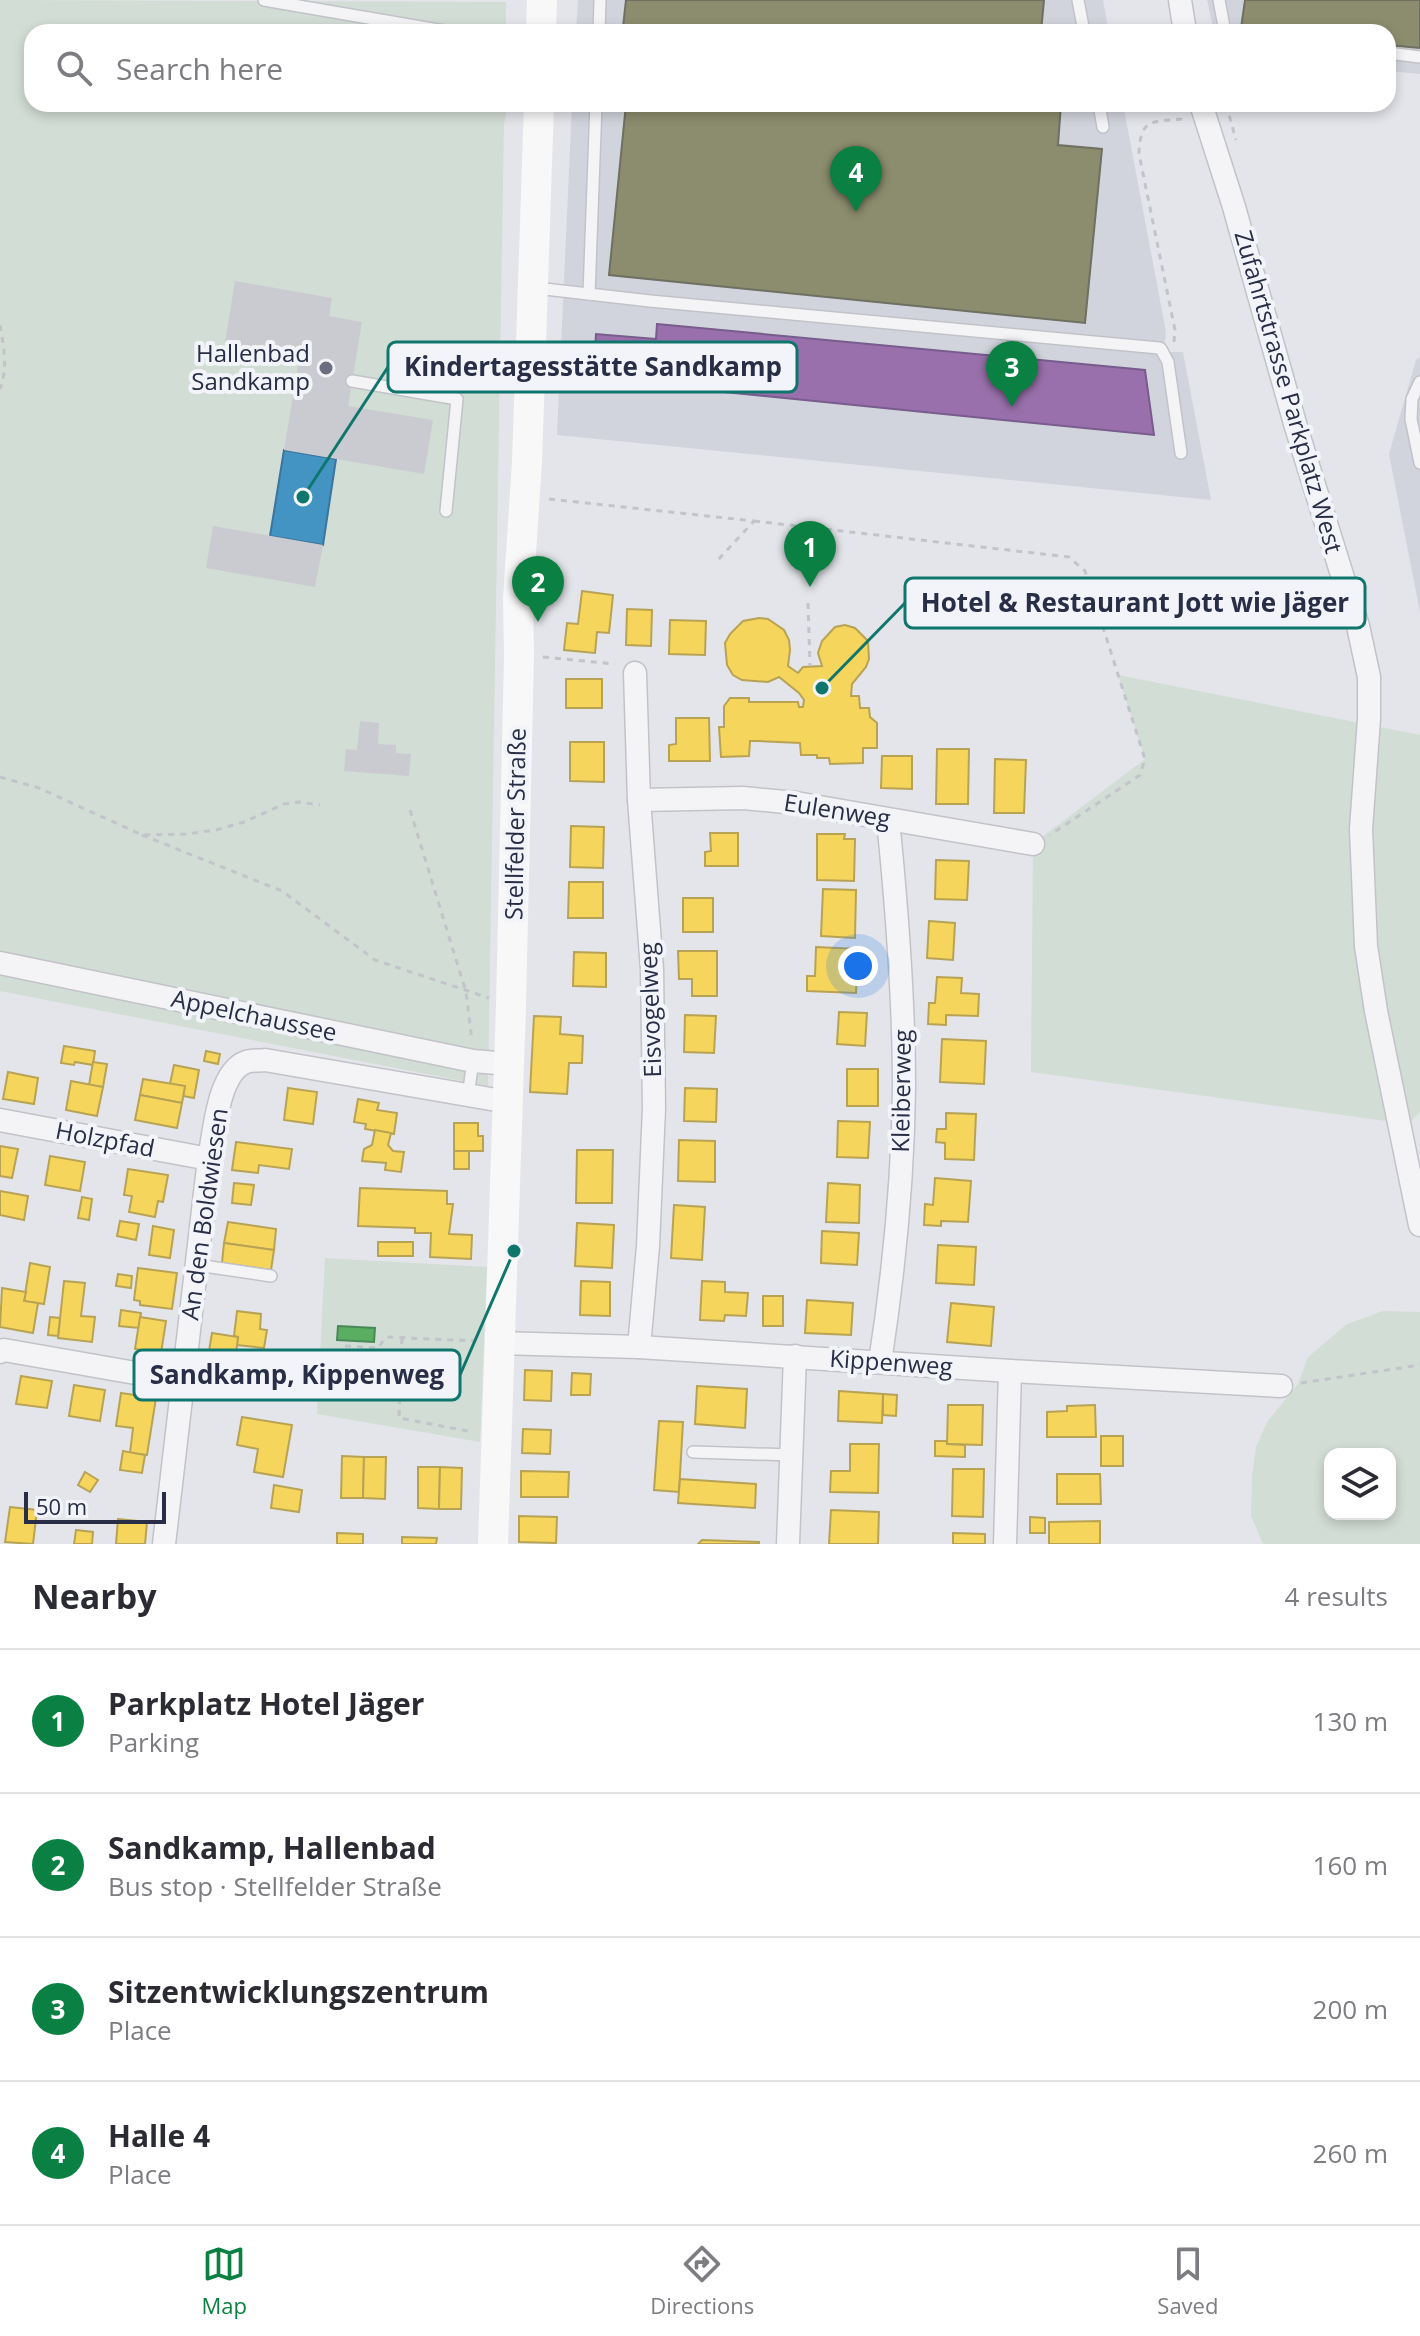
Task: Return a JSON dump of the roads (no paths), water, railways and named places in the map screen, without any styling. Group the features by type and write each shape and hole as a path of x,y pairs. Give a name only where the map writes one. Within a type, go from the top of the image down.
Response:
{"street":[{"path":"541,24 542,0"},
{"path":"1180,0 1184,24"},
{"name":"Stellfelder Straße","path":"493,1544 511,1005 518,598 525,496 539,112"},
{"name":"Zufahrtstrasse Parkplatz West","path":"1203,112 1358,626 1369,677 1361,829 1366,946 1376,1011 1420,1225"},
{"name":"Eisvogelweg","path":"635,673 639,800 652,969 654,1108 648,1246 639,1347"},
{"name":"Eulenweg","path":"639,800 743,798 796,803 1033,844"},
{"name":"Kleiberweg","path":"880,1362 896,1240 904,1089 898,915 888,820"},
{"name":"Appelchaussee","path":"0,963 473,1061 509,1064"},
{"name":"An den Boldwiesen","path":"164,1544 209,1159 219,1104 227,1081 238,1067 248,1061 265,1060 508,1102"},
{"name":"Holzpfad","path":"0,1120 209,1159"},
{"name":"Kippenweg","path":"500,1343 639,1347 1281,1386"},
{"path":"0,1352 4,1350 181,1381"},
{"path":"788,1544 795,1356"},
{"path":"1005,1544 1010,1371"}],"lane":[{"path":"264,0 404,24"},
{"path":"599,24 600,0"},
{"path":"1078,0 1082,24"},
{"path":"1219,0 1224,24"},
{"path":"1396,54 1420,57"},
{"path":"589,294 596,112"},
{"path":"1100,112 1103,127"},
{"path":"532,288 1159,348 1168,362 1181,453"},
{"path":"352,381 457,399 446,511"},
{"path":"1420,382 1412,399 1411,419 1420,463"},
{"path":"468,1096 473,1061"},
{"path":"197,1265 271,1276"},
{"path":"693,1452 791,1455"}],"place":[{"name":"Halle 4","path":"856,212"},
{"name":"Hallenbad Sandkamp","path":"326,368"},
{"name":"Sitzentwicklungszentrum","path":"1012,407"},
{"name":"Kindertagesstätte Sandkamp","path":"303,497"},
{"name":"Parkplatz Hotel Jäger","path":"810,587"},
{"name":"Sandkamp, Hallenbad","path":"538,622"},
{"name":"Hotel & Restaurant Jott wie Jäger","path":"822,688"},
{"name":"Sandkamp, Kippenweg","path":"514,1251"}]}
